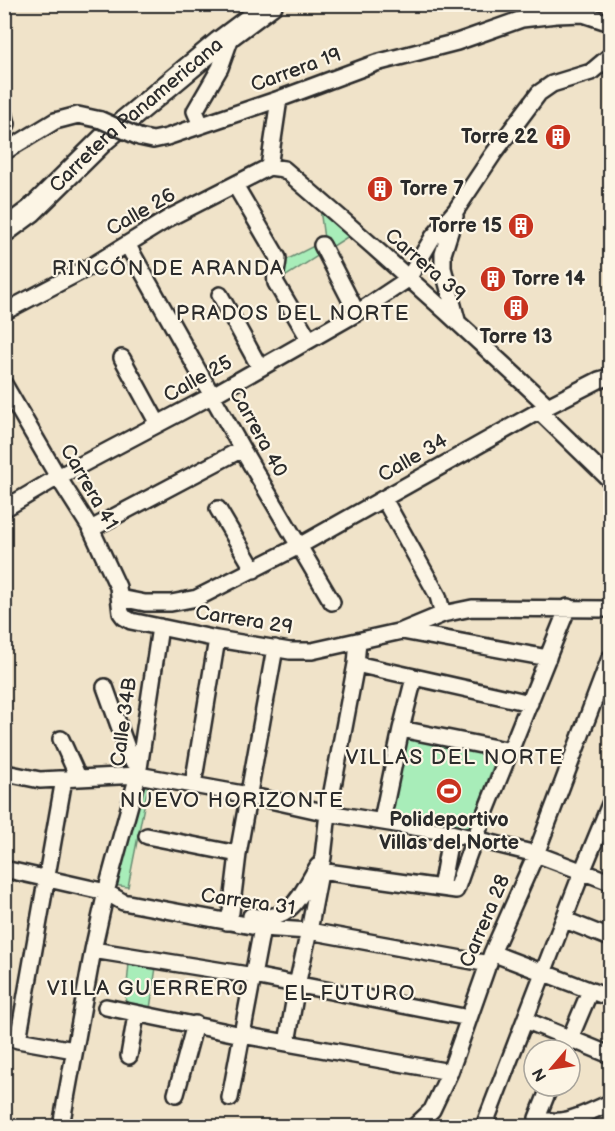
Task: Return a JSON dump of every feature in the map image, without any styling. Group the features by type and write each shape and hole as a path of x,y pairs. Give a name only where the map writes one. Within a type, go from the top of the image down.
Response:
{"highway":[{"name":"Carretera Panamericana","path":"4,231 31,211 105,138 233,32 271,4"}],"street":[{"name":"Carrera 19","path":"4,152 55,121 78,115 101,120 139,137 153,140 279,99 376,63 457,42 522,19 583,14 610,23"},
{"path":"201,125 195,111 220,68 233,32"},
{"path":"408,279 433,237 456,210 494,153 539,93 552,84 591,72 610,56"},
{"path":"269,167 279,99"},
{"path":"4,112 7,124 4,131"},
{"name":"Calle 26","path":"4,312 95,264 171,217 269,167"},
{"name":"Carrera 39","path":"269,167 284,169 457,320 610,480"},
{"path":"235,185 278,258 276,284 309,339"},
{"path":"456,210 445,247 443,268 457,320"},
{"name":"Carrera 40","path":"127,244 299,546"},
{"path":"322,245 357,313"},
{"name":"Calle 25","path":"4,509 58,477 213,395 357,313 408,279"},
{"path":"220,295 260,368"},
{"path":"122,358 158,424"},
{"name":"Calle 34","path":"120,598 145,603 171,603 197,598 299,546 543,408 599,380 610,377"},
{"name":"Carrera 41","path":"4,384 91,529 118,587 121,613 124,617"},
{"path":"91,529 242,449"},
{"path":"384,499 438,596 443,614"},
{"path":"218,509 254,570"},
{"path":"299,546 332,602"},
{"path":"402,631 443,614 472,608 610,609"},
{"path":"321,864 456,890 568,608"},
{"name":"Carrera 29","path":"124,617 131,621 217,639 312,651 402,631"},
{"name":"Calle 34B","path":"61,1126 93,950 106,892 139,771 159,627"},
{"path":"402,631 548,658"},
{"path":"193,785 217,639"},
{"path":"287,1042 321,864 358,641"},
{"path":"229,917 248,795 275,648"},
{"name":"Carrera 28","path":"415,1126 432,1110 450,1072 490,959 536,854 610,658"},
{"path":"356,664 530,703"},
{"path":"382,820 414,678"},
{"path":"105,687 127,750 139,771"},
{"path":"401,729 512,751"},
{"path":"61,739 71,778 11,1038 74,1050"},
{"path":"5,774 40,780 139,771 193,785 328,813 382,820 475,838 536,854 610,882"},
{"path":"484,1126 610,804"},
{"path":"441,888 451,833"},
{"path":"147,836 238,854"},
{"path":"230,1098 264,923 287,912 321,864"},
{"path":"4,869 106,892"},
{"name":"Carrera 31","path":"106,892 123,892 229,917 309,931 490,959 545,973 610,998"},
{"path":"564,920 610,938"},
{"path":"93,950 254,976 469,1018"},
{"path":"570,1038 590,991"},
{"path":"106,1007 136,1015 450,1072"},
{"path":"129,1056 136,1015"},
{"path":"525,1020 556,1038"},
{"path":"176,1094 195,1024"},
{"path":"582,1048 610,1055"},
{"path":"545,1098 537,1118 556,1123 610,1103"}],"green space":[{"path":"319,201 352,234 280,280 284,261 324,239"},
{"path":"404,734 498,753 470,828 389,814"},
{"path":"140,785 148,786 128,887 112,885"},
{"path":"129,963 156,967 150,1009 125,1006"}],"place":[{"name":"Torre 22","path":"558,137"},
{"name":"Torre 7","path":"380,189"},
{"name":"Torre 15","path":"521,226"},
{"name":"Torre 14","path":"493,279"},
{"name":"Torre 13","path":"516,308"},
{"name":"Polideportivo Villas del Norte","path":"449,791"}],"district":[{"name":"RINCÓN DE ARANDA","path":"168,268"},
{"name":"PRADOS DEL NORTE","path":"293,313"},
{"name":"VILLAS DEL NORTE","path":"455,757"},
{"name":"NUEVO HORIZONTE","path":"232,800"},
{"name":"VILLA GUERRERO","path":"148,988"},
{"name":"EL FUTURO","path":"350,993"}]}
